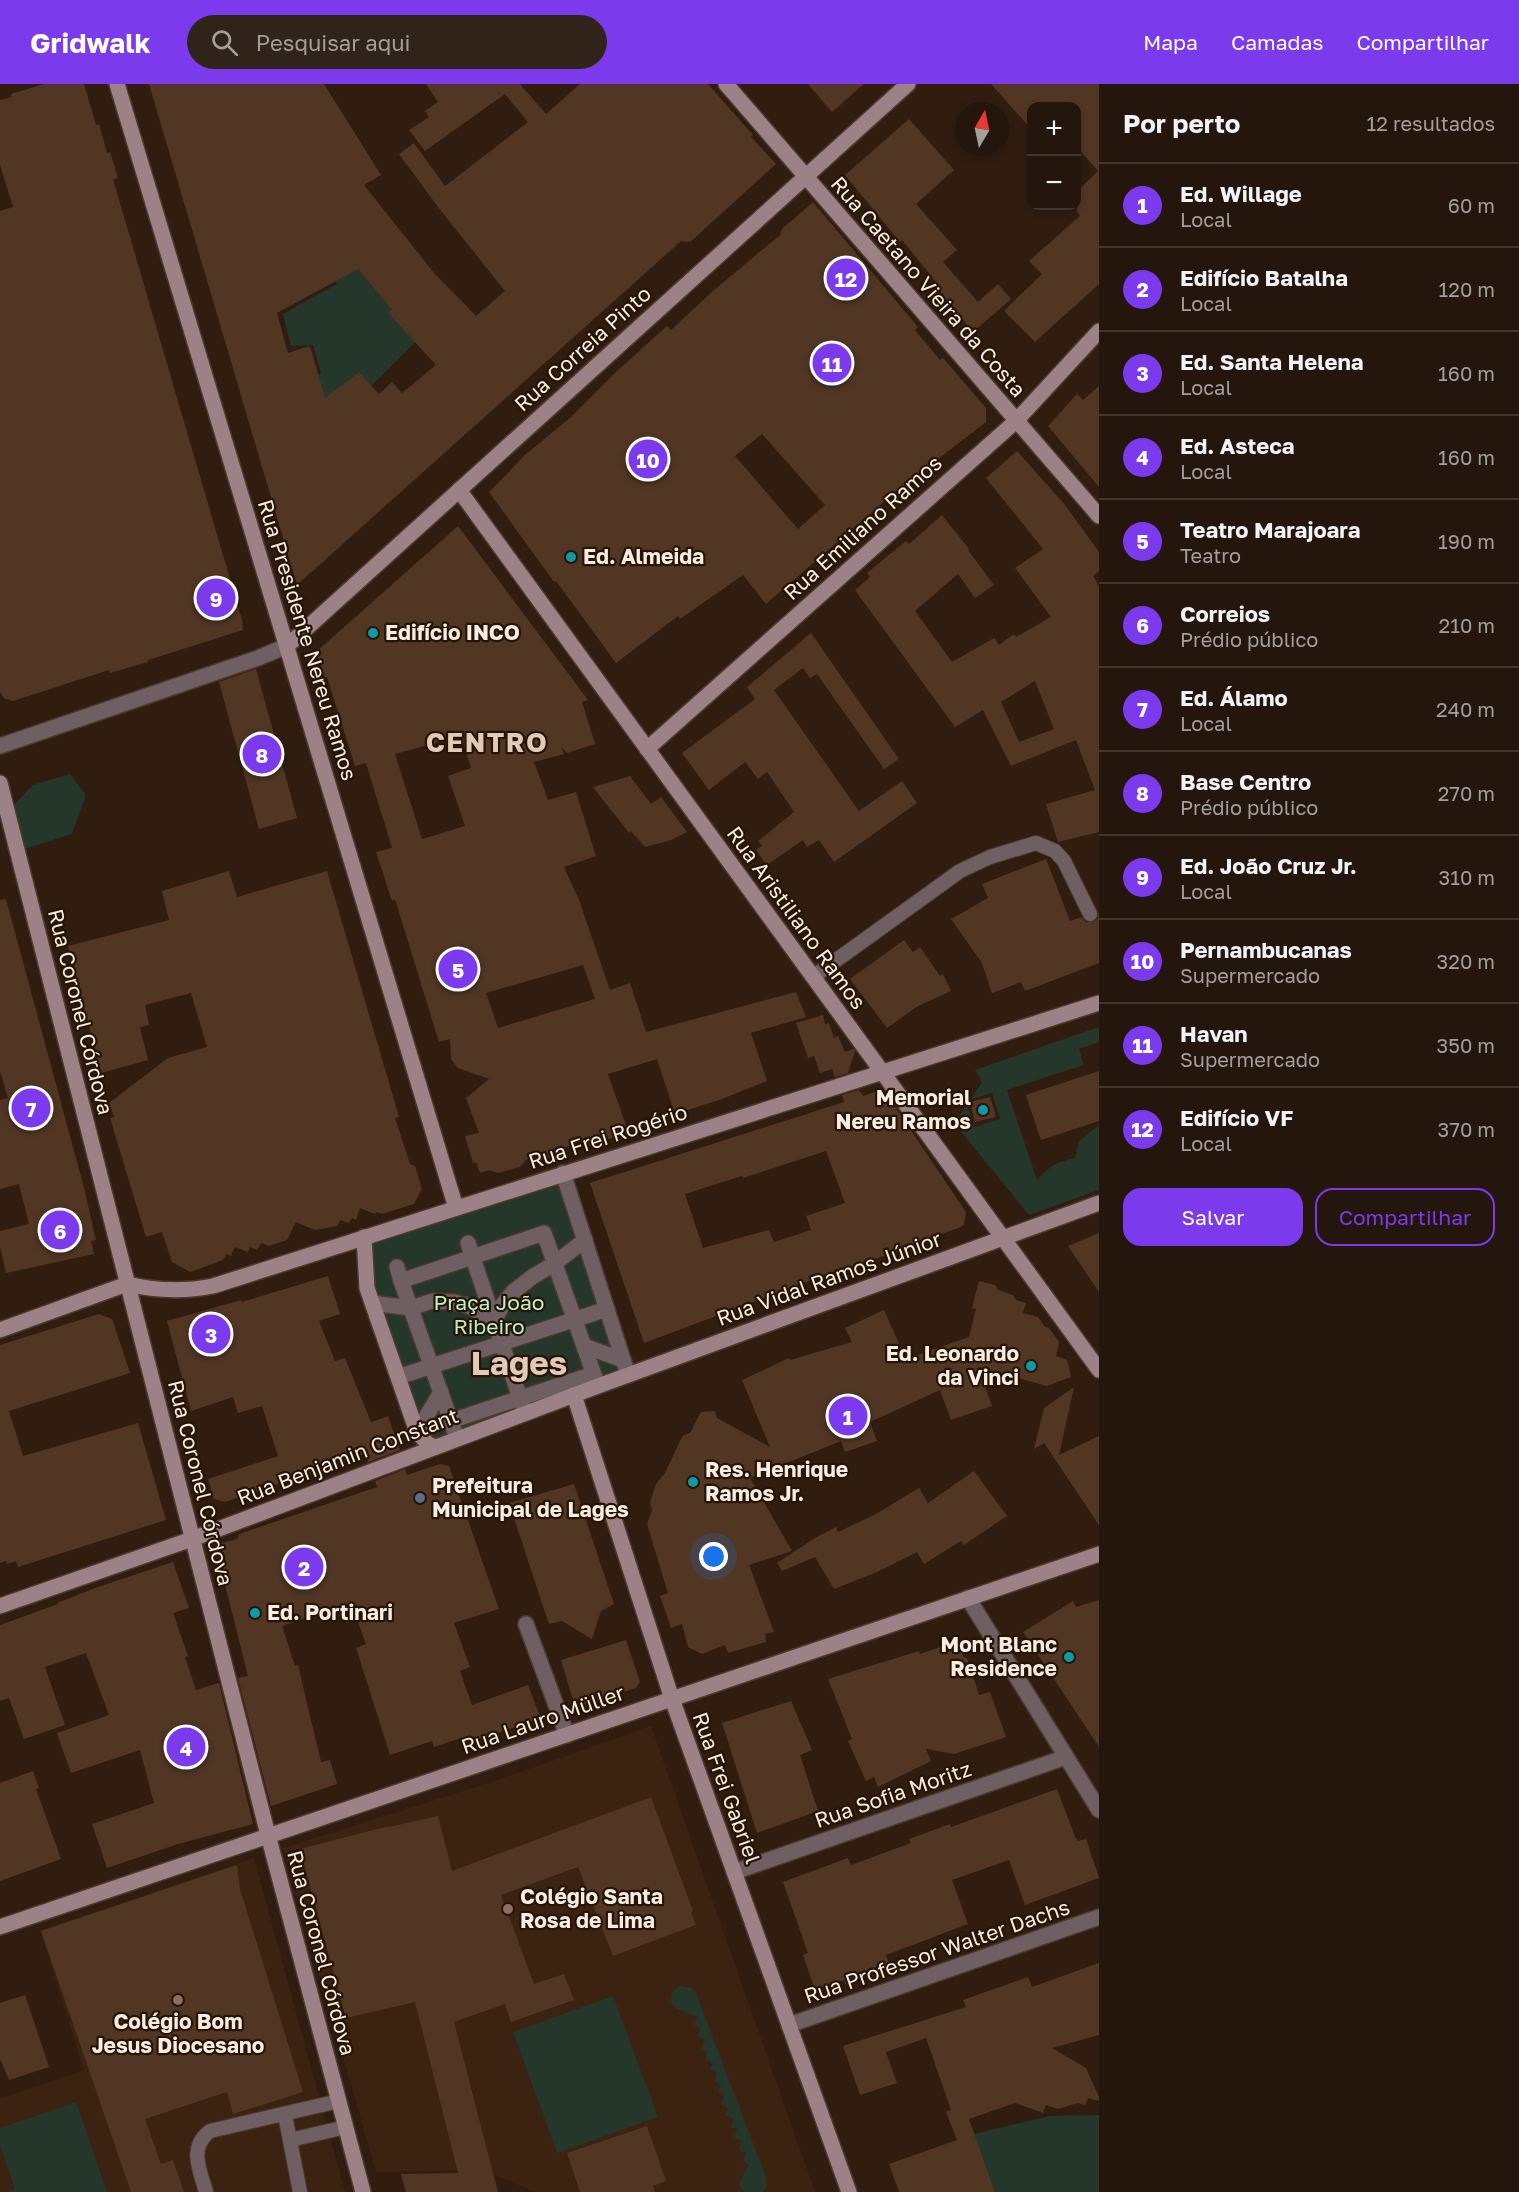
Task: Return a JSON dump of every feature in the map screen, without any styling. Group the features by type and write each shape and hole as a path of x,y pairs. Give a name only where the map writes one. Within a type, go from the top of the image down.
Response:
{"main road":[{"name":"Rua Presidente Nereu Ramos","path":"117,84 456,1208"},
{"name":"Rua Caetano Vieira da Costa","path":"726,84 1099,516"},
{"name":"Rua Correia Pinto","path":"286,646 909,84"},
{"name":"Rua Emiliano Ramos","path":"647,749 1016,421 1099,331"},
{"name":"Rua Aristiliano Ramos","path":"459,490 1099,1370"},
{"name":"Rua Coronel Córdova","path":"0,783 268,1836 363,2192"},
{"name":"Rua Frei Rogério","path":"128,1284 150,1289 190,1291 213,1286 1099,1003"},
{"name":"Rua Vidal Ramos Júnior","path":"574,1395 596,1380 628,1375 1099,1203"},
{"path":"364,1237 367,1288 372,1303 417,1432 428,1444 435,1447"},
{"path":"0,1330 128,1284"},
{"name":"Rua Benjamin Constant","path":"0,1606 192,1539 435,1447 522,1406 574,1395"},
{"name":"Rua Frei Gabriel","path":"574,1395 672,1699 849,2192"},
{"name":"Rua Lauro Müller","path":"0,1927 1099,1554"}],"street":[{"path":"0,746 258,658 286,646"},
{"path":"563,1173 628,1375"},
{"path":"451,1421 522,1406 596,1380 542,1228 399,1274 457,1438"},
{"path":"494,1321 513,1292 532,1277 555,1264 585,1240"},
{"path":"470,1250 522,1406"},
{"path":"372,1303 411,1308 432,1301 454,1302 469,1306 494,1321"},
{"path":"398,1377 607,1309"},
{"path":"584,1346 623,1360"},
{"path":"417,1432 441,1392"},
{"path":"968,1598 1099,1810"},
{"path":"526,1624 567,1735"},
{"name":"Rua Sofia Moritz","path":"734,1872 1066,1757"},
{"name":"Rua Professor Walter Dachs","path":"789,2025 1099,1917"}],"lane":[{"path":"813,977 960,871 990,857 1036,843 1055,851 1064,861 1090,914"},
{"path":"206,2192 197,2159 197,2147 201,2138 210,2131 339,2101"},
{"path":"285,2115 300,2192"},
{"path":"290,2140 346,2127"}],"shaded area":[{"name":"Colégio Santa Rosa de Lima","path":"651,1726 815,2192 536,2192 483,2170 376,2172 283,1848 495,1781"},
{"name":"Colégio Bom Jesus Diocesano","path":"254,1858 345,2192 0,2192 0,2099 84,2070 40,1930"}],"green space":[{"path":"319,222 392,310 389,314 415,342 371,386 359,372 314,407 297,384 321,373 313,345 291,346 283,314 337,284 296,237"},
{"path":"70,774 86,795 72,834 18,851 8,811 33,785"},
{"path":"1099,1027 1099,1042 1079,1049 1084,1065 1007,1090 1037,1180 1054,1165 1075,1158 1079,1141 1099,1125 1099,1190 1029,1215 954,1123 967,1104 974,1127 1000,1119 992,1093 971,1099 982,1082 975,1070"},
{"name":"Praça João Ribeiro","path":"563,1173 628,1375 428,1444 367,1288 364,1237"},
{"path":"680,1986 692,1988 696,1993 766,2177 767,2186 762,2192 744,2192 739,2186 749,2165 743,2161 746,2153 738,2150 742,2141 734,2137 737,2129 731,2127 734,2119 725,2115 728,2108 721,2105 725,2095 718,2092 721,2085 714,2081 717,2073 710,2070 713,2063 705,2059 707,2052 701,2049 705,2040 698,2036 701,2029 694,2025 697,2017 677,2009 670,2001 673,1990"},
{"path":"613,1996 658,2117 557,2153 513,2032"},
{"path":"76,2102 107,2192 7,2192 15,2189 0,2146 0,2128"},
{"path":"1099,2115 1099,2192 995,2192 974,2134 1050,2116"}],"building":[{"path":"44,84 84,84 96,125 99,124 107,153 110,152 118,178 113,179 242,620 243,630 148,660 148,662 110,673 109,670 13,701 4,698 0,692 0,211 13,207 0,165 0,100 12,97 11,94"},
{"path":"149,84 324,84 381,175 364,185 434,273 476,316 505,291 399,154 414,143 445,186 528,122 505,94 425,151 409,130 429,117 425,111 438,102 426,84 520,84 546,114 580,84 708,84 776,164 690,242 681,241 297,585","holes":["358,269 392,310 388,313 436,365 402,393 392,382 379,394 359,372 325,398 310,346 288,353 277,313"]},
{"path":"808,84 864,84 832,112"},
{"path":"991,84 1099,84 1099,284 1035,342 1004,311 1042,274 1029,261 1080,216 1077,210 1081,210 1081,187 1098,171 1081,152 1081,102 1027,102 1027,124"},
{"path":"909,119 954,170 916,204 957,250 943,262 978,302 998,284 1011,299 973,332 902,240 900,242 845,175"},
{"path":"813,202 918,327 915,330 940,360 943,358 986,408 986,422 893,494 766,604 743,575 680,619 678,616 616,663 489,492 526,454 570,418 667,326 671,330 714,290 780,235 782,229","holes":["762,434 825,505 798,529 735,456"]},
{"path":"1099,386 1099,487 1048,426 1077,394 1083,400"},
{"path":"1017,451 1065,505 1099,552 1099,571 1093,576 1099,587 1099,832 1058,842 1046,804 1095,790 1076,740 1011,766 983,710 955,727 855,590 870,577 867,573 906,541 909,544 942,515 994,585 975,598 958,574 915,611 952,662 994,638 999,645 1014,634 1016,637 1051,617 1015,568 1043,549 986,478","holes":["1035,681 1054,729 1019,742 1001,702"]},
{"path":"458,526 588,700 582,702 595,744 567,753 561,746 564,754 534,762 548,800 576,792 596,856 564,867 579,900 610,990 630,983 646,1032 796,992 806,1017 751,1033 767,1081 675,1114 657,1059 608,1074 627,1128 622,1130 624,1134 585,1147 583,1141 560,1149 555,1156 534,1162 527,1159 520,1167 498,1173 490,1170 480,1173 476,1162 473,1163 465,1136 479,1133 466,1098 489,1079 458,1068 451,1059 450,1039 439,1042 395,899 392,901 376,852 392,848 366,763 355,766 327,677 325,678 316,652","holes":["461,736 471,768 448,776 465,826 422,839 395,754","583,965 595,999 498,1028 486,993"]},
{"path":"811,633 899,759 884,769 817,674 810,678 803,668 774,690 859,811 902,781 917,803 834,862 819,840 807,847 803,840 767,865 756,850 762,846 758,841 794,812 767,772 758,779 745,762 709,790 682,753 755,699 747,687"},
{"path":"256,669 297,818 259,829 219,682"},
{"path":"630,776 651,804 661,797 687,832 671,840 645,847 631,831 629,833 593,787"},
{"path":"1046,859 1070,921 1081,917 1086,922 1093,922 1098,918 1099,909 1099,963 1025,991 1021,982 992,993 982,963 951,919 988,898 982,884"},
{"path":"229,871 237,897 327,871 399,1117 395,1118 410,1164 415,1166 422,1189 414,1204 382,1214 376,1212 375,1214 360,1208 356,1220 352,1218 349,1223 340,1220 337,1226 315,1230 296,1222 287,1240 269,1246 261,1243 257,1250 250,1247 248,1252 235,1247 231,1256 226,1254 223,1260 190,1272 172,1262 162,1232 146,1237 110,1118 114,1117 109,1103 168,1058 207,1047 191,993 145,1005 149,1025 140,1027 148,1060 101,1073 68,946 169,920 162,891"},
{"path":"6,899 96,1240 91,1241 94,1254 6,1273 0,1247 0,1231 29,1224 19,1184 0,1189 0,1100 8,1098 0,1071 0,900"},
{"path":"904,940 913,952 920,947 940,976 943,974 951,991 918,1006 887,1028 850,979"},
{"path":"823,1015 825,1024 829,1023 834,1038 838,1036 845,1052 854,1049 855,1051 848,1073 835,1077 832,1069 820,1073 814,1056 808,1058 796,1023"},
{"path":"1099,1071 1099,1121 1041,1140 1026,1095"},
{"path":"883,1089 966,1212 964,1224 934,1238 841,1271 841,1269 644,1343 590,1183 844,1102 842,1095 859,1090 863,1096","holes":["826,1151 845,1203 806,1216 811,1230 774,1242 769,1230 703,1248 685,1194"]},
{"name":"Memorial Nereu Ramos","path":"990,1097 996,1117 975,1122 970,1102"},
{"path":"1099,1233 1099,1292 1068,1246"},
{"path":"328,1276 340,1314 319,1321 335,1361 345,1358 371,1422 388,1416 400,1450 368,1462 365,1454 225,1502 214,1499 208,1479 278,1456 262,1406 238,1413 233,1397 191,1411 167,1321 241,1300 242,1302"},
{"path":"979,1281 995,1285 998,1290 1026,1303 1023,1313 1038,1317 1059,1342 1056,1356 1067,1360 1071,1377 1047,1386 978,1367 992,1406 951,1420 940,1390 870,1422 877,1441 845,1452 841,1441 750,1478 792,1551 749,1565 774,1632 765,1634 766,1642 728,1653 725,1645 702,1654 688,1647 682,1624 671,1628 660,1596 668,1593 647,1524 652,1510 650,1502 656,1484 665,1473 680,1441 684,1435 690,1433 701,1412 715,1411 717,1418 770,1447 742,1380 789,1358 790,1360 852,1342 845,1328 884,1310 906,1359 969,1337 976,1309 972,1308"},
{"path":"99,1314 112,1319 130,1373 9,1411 23,1456 138,1423 166,1520 18,1567 16,1561 7,1564 6,1561 0,1563 0,1345"},
{"path":"1074,1387 1059,1455 1099,1436 1099,1525 1044,1443 1034,1449 1044,1408"},
{"path":"440,1464 449,1466 499,1609 454,1623 470,1667 460,1671 472,1705 528,1685 541,1719 463,1744 461,1738 434,1747 432,1741 390,1755 356,1648 366,1644 351,1603 282,1626 295,1666 298,1665 321,1762 330,1760 337,1784 271,1806 238,1678 248,1676 215,1545 237,1539 239,1534 377,1487 375,1481 405,1469 407,1475"},
{"path":"974,1471 1007,1516 964,1545 961,1541 924,1564 917,1552 877,1572 834,1589 815,1557 782,1571 777,1563 815,1538 836,1527 838,1532 876,1514 919,1488 928,1503"},
{"path":"574,1484 614,1604 601,1611 592,1639 562,1621 549,1624 509,1503"},
{"path":"173,1562 189,1608 173,1613 188,1656 185,1657 196,1690 219,1683 253,1824 178,1844 107,1868 92,1824 154,1803 140,1750 71,1773 57,1733 109,1715 86,1653 45,1667 65,1725 24,1739 9,1698 0,1701 0,1625 98,1587"},
{"name":"Mont Blanc Residence","path":"1099,1600 1099,1747 1023,1632 1073,1601 1076,1607"},
{"path":"626,1640 640,1682 636,1688 581,1706 574,1703 561,1660"},
{"path":"958,1641 964,1658 967,1658 979,1695 990,1692 1006,1737 954,1754 926,1749 931,1761 878,1787 874,1777 866,1781 848,1741 852,1739 828,1679 919,1651 920,1654"},
{"path":"791,1701 812,1750 800,1755 818,1811 757,1833 722,1723"},
{"path":"33,1771 39,1788 36,1789 61,1859 0,1881 0,1783"},
{"path":"1057,1789 1075,1837 1078,1841 1086,1839 1099,1878 1025,1905 1009,1860 952,1880 968,1924 886,1955 891,1968 845,1984 844,1980 815,1990 803,1955 808,1953 783,1882 848,1858 851,1865 911,1843 909,1839 950,1824 951,1827"},
{"path":"651,1797 693,1911 691,1912 696,1925 613,1956 578,1867 501,1895 534,1984 564,1974 574,2000 511,2022 505,2004 454,2022 498,2192 406,2192 401,2174 458,2173 415,2002 346,2018 300,1849 438,1816 452,1871"},
{"path":"237,1865 240,1889 303,2092 233,2114 227,2092 145,2119 161,2164 173,2160 184,2192 131,2192 41,1931"},
{"path":"1099,1963 1099,2035 1052,2048 1086,2068 1099,2101 1088,2098 1085,2105 1078,2103 1058,2109 1046,2105 1043,2113 1015,2103 969,2119 995,2192 899,2192 889,2164 957,2140 946,2112 951,2110 926,2038 886,2052 897,2083 860,2095 843,2046 966,2007 963,2000 1028,1977 1032,1987"},
{"path":"25,1995 49,2067 9,2080 0,2059 0,2003"},
{"path":"647,2126 666,2181 653,2186 655,2192 580,2192 567,2153"}],"place":[{"name":"Edifício VF","path":"846,278"},
{"name":"Havan","path":"832,363"},
{"name":"Pernambucanas","path":"648,459"},
{"name":"Ed. Almeida","path":"571,557"},
{"name":"Ed. João Cruz Jr.","path":"216,598"},
{"name":"Edifício INCO","path":"373,633"},
{"name":"Base Centro","path":"262,754"},
{"name":"Teatro Marajoara","path":"458,969"},
{"name":"Ed. Álamo","path":"31,1108"},
{"name":"Memorial Nereu Ramos","path":"983,1110"},
{"name":"Correios","path":"60,1230"},
{"name":"Ed. Santa Helena","path":"211,1334"},
{"name":"Ed. Leonardo da Vinci","path":"1031,1366"},
{"name":"Ed. Willage","path":"848,1416"},
{"name":"Res. Henrique Ramos Jr.","path":"693,1482"},
{"name":"Prefeitura Municipal de Lages","path":"420,1498"},
{"name":"Edifício Batalha","path":"304,1567"},
{"name":"Ed. Portinari","path":"255,1613"},
{"name":"Mont Blanc Residence","path":"1069,1657"},
{"name":"Ed. Asteca","path":"186,1747"},
{"name":"Colégio Santa Rosa de Lima","path":"508,1909"},
{"name":"Colégio Bom Jesus Diocesano","path":"178,2000"}],"district":[{"name":"CENTRO","path":"487,743"},
{"name":"Lages","path":"519,1363"}]}
